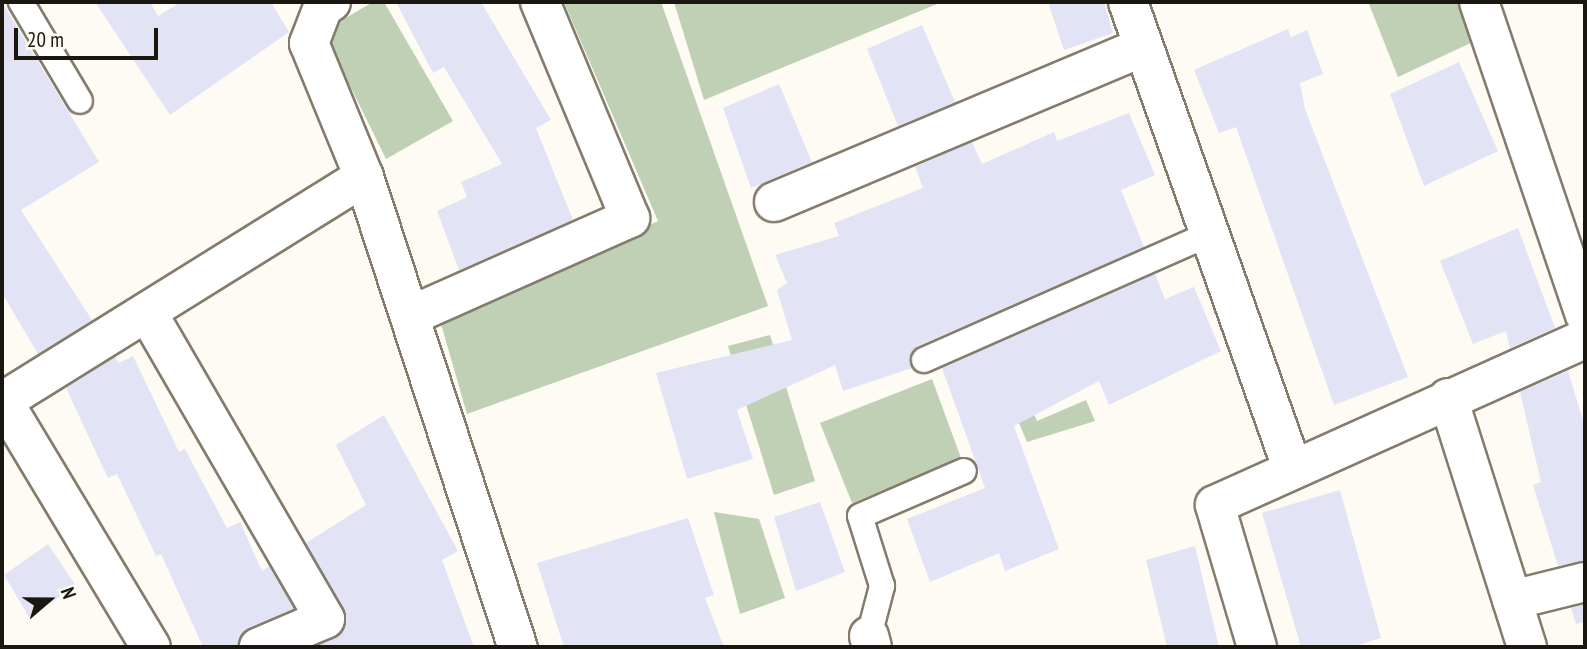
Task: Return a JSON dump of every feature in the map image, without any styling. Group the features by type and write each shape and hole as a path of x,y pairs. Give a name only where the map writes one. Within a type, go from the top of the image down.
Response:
{"street":[{"path":"331,2 323,7 309,43 365,177 518,647"},
{"path":"410,316 630,218 540,2"},
{"path":"1128,2 1291,465"},
{"path":"1479,2 1585,316"},
{"path":"774,202 1143,47"},
{"path":"151,647 2,402 365,177"},
{"path":"146,312 325,619 259,647"},
{"path":"1257,647 1215,505 1291,465 1585,339"},
{"path":"1448,398 1527,647"},
{"path":"1512,600 1585,582"}],"lane":[{"path":"21,2 80,101"},
{"path":"923,360 1210,234"},
{"path":"871,642 882,586 860,516 964,471"}],"green space":[{"path":"373,2 384,2 453,121 386,159 331,47 337,23"},
{"path":"564,2 661,2 768,306 467,414 441,324 658,221"},
{"path":"674,2 942,2 704,100"},
{"path":"1463,2 1477,40 1398,77 1369,4"},
{"path":"770,335 815,481 774,495 728,346"},
{"path":"1004,345 1037,421 1086,400 1095,421 1027,442 988,350"},
{"path":"932,379 961,458 852,503 820,423"},
{"path":"714,512 759,519 785,598 740,614"}],"building":[{"path":"2,2 99,162 21,210 92,320 38,354 2,293"},
{"path":"95,2 150,2 158,16 181,2 271,2 289,32 170,115"},
{"path":"396,2 481,2 551,120 536,128 573,220 459,270 437,211 467,197 461,182 502,164 444,67 433,73"},
{"path":"1048,2 1104,2 1113,33 1064,50"},
{"path":"922,25 955,102 898,126 867,49"},
{"path":"1288,29 1291,37 1307,30 1323,74 1300,83 1305,109 1408,377 1334,405 1236,127 1219,133 1194,70"},
{"path":"1459,62 1498,151 1424,186 1390,94"},
{"path":"779,84 812,162 751,188 723,108"},
{"path":"1129,113 1155,175 1121,190 1144,247 918,346 909,358 912,368 843,391 835,365 737,410 753,459 687,479 656,373 792,340 777,290 787,283 775,255 839,236 834,223 923,188 915,167 972,142 982,164 1054,132 1057,141"},
{"path":"1518,228 1555,328 1510,348 1506,331 1473,344 1440,261"},
{"path":"1155,274 1165,299 1194,287 1221,351 1109,405 1099,381 1014,426 1059,549 1005,571 999,553 930,582 907,519 985,488 942,368"},
{"path":"133,356 179,452 185,449 227,528 240,522 262,571 269,566 294,609 250,627 238,647 203,647 161,554 156,556 117,474 108,478 66,388 115,357 119,363"},
{"path":"1568,371 1585,427 1585,561 1558,566 1533,485 1541,482 1520,392"},
{"path":"384,415 458,551 442,560 474,647 314,647 342,632 347,619 306,543 366,505 336,445"},
{"path":"1340,490 1381,638 1352,647 1301,647 1262,513"},
{"path":"820,502 845,572 796,591 774,517"},
{"path":"688,518 714,595 705,598 724,647 564,647 537,563"},
{"path":"48,544 76,586 29,617 4,575"},
{"path":"1195,546 1219,647 1167,647 1146,560"},
{"path":"1585,604 1585,622 1576,624 1571,608"}]}
